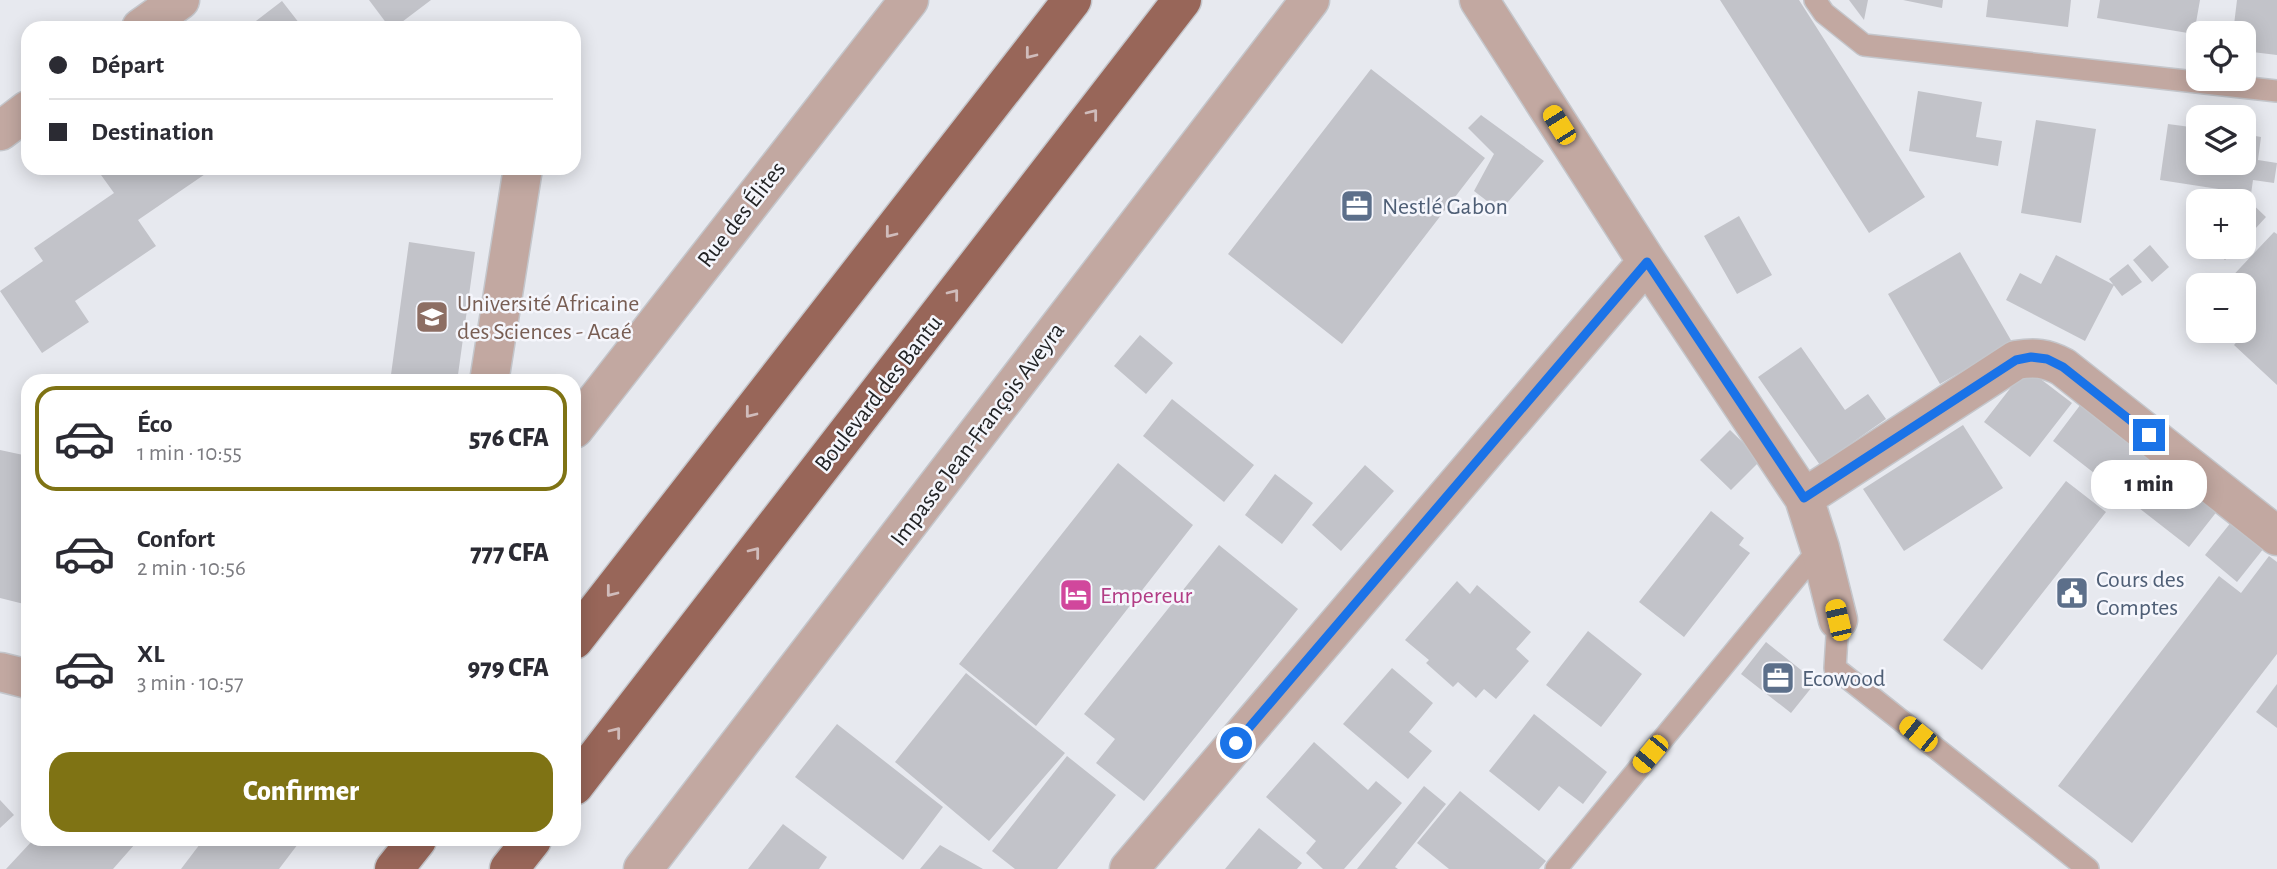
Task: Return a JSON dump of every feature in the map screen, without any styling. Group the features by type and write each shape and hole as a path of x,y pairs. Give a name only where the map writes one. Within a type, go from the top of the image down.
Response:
{"highway":[{"path":"581,631 1072,0"},
{"name":"Boulevard des Bantu","path":"581,777 1182,0"},
{"path":"394,869 413,846"},
{"path":"509,869 526,846"}],"street":[{"path":"151,21 180,0"},
{"name":"Rue des Élites","path":"581,420 908,0"},
{"name":"Impasse Jean-François Aveyra","path":"643,869 1310,0"},
{"path":"1479,0 1647,262 1804,498 1838,620"},
{"path":"0,131 21,115"},
{"path":"490,374 522,175"},
{"path":"1129,869 1647,262"},
{"path":"1804,498 2016,360 2031,357 2047,359 2063,367 2277,536"},
{"path":"0,672 21,677"}],"lane":[{"path":"1815,0 1824,13 1864,45 2277,90"},
{"path":"1556,869 1820,548"},
{"path":"1838,620 1835,668 2086,868"}],"building":[{"path":"369,0 431,0 403,21 385,21"},
{"path":"1720,0 1799,0 1925,197 1869,233"},
{"path":"1849,0 1868,0 1864,20"},
{"path":"1903,0 1943,0 1942,8"},
{"path":"1988,0 2071,0 2068,27 1986,17"},
{"path":"2100,0 2200,0 2196,21 2186,21 2186,33 2097,18"},
{"path":"2237,0 2277,0 2277,55 2256,52 2256,21 2234,21"},
{"path":"282,1 298,21 256,21"},
{"name":"Nestlé Gabon","path":"1371,69 1485,158 1342,344 1228,254"},
{"path":"1918,91 1982,102 1976,137 2002,141 1998,166 1909,151"},
{"path":"1481,115 1544,161 1500,211 1474,191 1494,154 1468,128"},
{"path":"2036,120 2096,129 2081,223 2021,213"},
{"path":"2168,124 2186,126 2186,175 2256,175 2256,136 2261,137 2258,160 2277,163 2274,183 2253,180 2252,189 2218,189 2160,180"},
{"path":"101,175 204,175 138,220 156,246 75,301 89,322 42,353 0,291 43,261 34,248 114,193"},
{"path":"2256,207 2266,217 2256,228"},
{"path":"1739,216 1772,275 1737,294 1704,236"},
{"path":"2274,232 2277,234 2277,385 2234,345 2256,343 2256,273 2235,273 2249,259 2256,259 2256,251"},
{"name":"Université Africaine des Sciences - Acaé","path":"409,242 475,252 458,374 391,374"},
{"path":"2150,245 2169,267 2152,282 2133,260"},
{"path":"1960,252 2012,342 1940,384 1888,294"},
{"path":"2056,255 2114,285 2085,341 2006,300 2020,273 2041,284"},
{"path":"2128,264 2142,282 2122,296 2109,279"},
{"path":"1140,335 1173,363 1146,394 1114,366"},
{"path":"1801,347 1845,410 1868,394 1886,419 1820,465 1758,377"},
{"path":"2026,368 2072,403 2030,457 1984,422"},
{"path":"1172,399 1254,465 1224,502 1143,436"},
{"path":"2081,404 2218,510 2189,547 2053,441"},
{"path":"1963,425 2003,488 1904,551 1863,489"},
{"path":"1730,430 1761,460 1731,490 1700,460"},
{"path":"0,450 21,454 21,603 0,598"},
{"name":"Empereur","path":"1118,463 1193,525 1036,726 959,664"},
{"path":"1365,465 1394,491 1341,551 1312,525"},
{"path":"1275,474 1313,503 1282,544 1245,515"},
{"path":"2066,481 2106,512 1982,670 1943,640"},
{"path":"1711,511 1744,538 1739,545 1750,553 1684,637 1639,602"},
{"path":"2232,521 2264,548 2237,582 2205,555"},
{"path":"1219,545 1298,609 1144,801 1096,763 1115,739 1084,714"},
{"path":"2269,556 2277,562 2277,654 2132,843 2058,786 2219,576 2241,593"},
{"path":"1457,581 1470,594 1477,585 1531,632 1516,649 1529,661 1496,699 1484,689 1476,698 1458,682 1453,687 1426,663 1429,660 1405,640"},
{"path":"1588,631 1642,674 1601,727 1546,685"},
{"name":"Ecowood","path":"1766,642 1816,682 1791,713 1741,674"},
{"path":"1392,668 1433,703 1409,732 1432,751 1408,779 1343,724"},
{"path":"966,673 1065,753 989,841 895,762"},
{"path":"2277,684 2277,728 2256,712"},
{"path":"1534,714 1607,772 1583,804 1559,786 1539,811 1489,771"},
{"path":"837,724 943,807 903,860 795,777"},
{"path":"1314,742 1368,790 1376,781 1402,803 1344,869 1323,869 1306,853 1316,841 1266,797"},
{"path":"1067,756 1116,795 1057,869 1015,869 992,851"},
{"path":"1424,786 1446,804 1395,867 1398,869 1357,869"},
{"path":"1460,791 1546,861 1539,869 1449,869 1417,843"},
{"path":"0,800 14,815 0,828"},
{"path":"783,824 827,857 819,869 748,869"},
{"path":"1259,828 1302,863 1297,869 1225,869"},
{"path":"940,845 983,869 920,869"},
{"path":"27,846 133,846 113,869 6,869"},
{"path":"198,846 296,846 279,869 181,869"}],"place":[{"name":"Nestlé Gabon","path":"1357,206"},
{"name":"Université Africaine des Sciences - Acaé","path":"432,317"},
{"name":"Cours des Comptes","path":"2072,593"},
{"name":"Empereur","path":"1076,595"},
{"name":"Ecowood","path":"1778,678"}],"route":[{"path":"1236,743 1647,262 1804,498 2016,360 2031,357 2047,359 2063,367 2149,435"}]}
